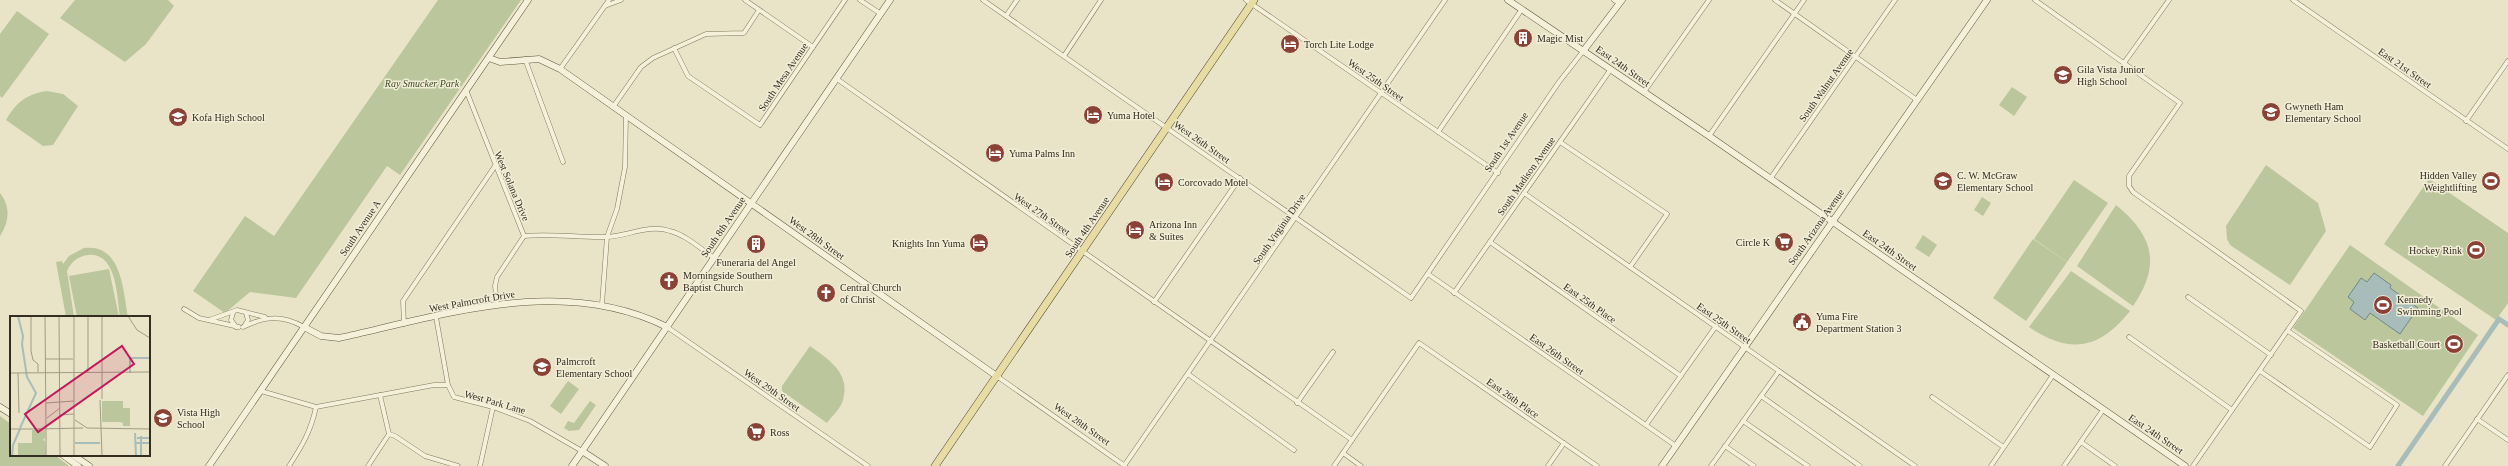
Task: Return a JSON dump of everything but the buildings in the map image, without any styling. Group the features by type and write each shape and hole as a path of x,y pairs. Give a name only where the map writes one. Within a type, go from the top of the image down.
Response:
{"main road":[{"name":"South 4th Avenue","path":"935,466 998,377 1168,128 1251,1"}],"street":[{"name":"South Avenue A","path":"209,466 528,0"},
{"path":"560,69 609,0"},
{"path":"605,6 621,0"},
{"path":"745,0 813,47"},
{"name":"South Mesa Avenue","path":"674,48 688,76 760,125 845,0"},
{"path":"860,0 881,14"},
{"name":"South 8th Avenue","path":"572,466 890,0"},
{"name":"West 26th Street","path":"983,0 1411,298"},
{"path":"1006,16 1017,0"},
{"path":"1064,56 1101,0"},
{"name":"South Virginia Drive","path":"1125,466 1445,0"},
{"name":"East 24th Street","path":"1508,0 1709,136 2053,376 2185,466"},
{"path":"1644,92 1709,0"},
{"path":"1775,0 1917,100"},
{"path":"1709,136 1804,0"},
{"name":"South Walnut Avenue","path":"1770,179 1895,0"},
{"name":"South Arizona Avenue","path":"1662,466 1987,0"},
{"path":"2035,0 2180,103 2129,176 2129,186 2133,192 2301,311 2193,466"},
{"path":"2124,63 2169,0"},
{"name":"East 21st Street","path":"2293,0 2508,150"},
{"name":"West 25th Street","path":"1251,1 1381,94 1498,173"},
{"name":"South 1st Avenue","path":"1411,298 1618,1"},
{"path":"613,107 641,67 674,48 706,34 744,33 759,10"},
{"path":"1438,132 1522,10"},
{"name":"West 28th Street","path":"489,58 497,62 542,59 560,69 1125,466"},
{"path":"525,59 563,162"},
{"path":"2466,121 2508,61"},
{"name":"South Madison Avenue","path":"1454,293 1611,69"},
{"name":"West 27th Street","path":"837,79 1297,403 1352,440"},
{"name":"West Solana Drive","path":"466,90 524,236 548,233 607,237 655,229 669,230 680,235 714,258"},
{"path":"602,304 607,237 617,209 625,167 626,116"},
{"path":"1560,142 1667,214 1630,267"},
{"path":"404,324 401,306 403,301 495,166"},
{"path":"1154,302 1240,178"},
{"name":"East 25th Street","path":"1524,193 1915,466"},
{"path":"497,305 495,286 497,277 524,236"},
{"name":"East 25th Place","path":"1490,242 1681,376"},
{"name":"East 26th Street","path":"1428,274 1676,446"},
{"path":"2188,297 2271,355"},
{"name":"West Palmcroft Drive","path":"304,327 321,336 339,338 497,305 557,300 602,304 634,312 667,327"},
{"path":"184,309 199,318 241,327 268,318"},
{"path":"209,320 240,310 246,313 268,318 285,318 304,327"},
{"path":"233,312 231,320 234,325 241,327"},
{"path":"241,327 248,320 246,313"},
{"name":"West Park Lane","path":"436,317 450,394 459,400 493,407 530,420 582,451"},
{"path":"1646,426 1716,326"},
{"name":"West 29th Street","path":"667,327 868,466"},
{"path":"2260,371 2370,447 2397,405 2288,331"},
{"path":"2129,337 2232,410"},
{"name":"East 26th Place","path":"1352,440 1419,343 1597,466"},
{"path":"1297,403 1333,352"},
{"path":"1711,466 1779,371"},
{"path":"1188,374 1294,450"},
{"path":"2445,466 2508,375"},
{"path":"1991,466 2002,446 2053,376"},
{"path":"261,391 316,407 434,385 448,385"},
{"path":"368,466 389,434 380,395"},
{"path":"1761,396 1860,466"},
{"path":"1932,397 2002,446"},
{"path":"0,407 10,413"},
{"path":"289,466 312,428 316,407"},
{"path":"480,466 493,407"},
{"path":"2064,466 2103,410"},
{"path":"2477,419 2508,440"},
{"path":"1742,421 1808,466"},
{"path":"389,434 395,436 426,456 458,466"},
{"path":"1334,466 1352,440"},
{"path":"2081,442 2115,466"},
{"path":"1548,466 1564,443"},
{"path":"1725,446 1754,466"},
{"path":"582,451 604,466"},
{"path":"1342,453 1361,466"},
{"path":"63,456 78,466"},
{"path":"75,456 89,466"}],"green space":[{"path":"75,0 168,0 174,6 146,44 125,62 60,18"},
{"name":"Ray Smucker Park","path":"438,0 521,0 400,175 387,166 296,298 250,292 225,313 193,291 245,216 274,236"},
{"path":"17,11 49,34 2,98 0,96 0,34"},
{"path":"2012,87 2027,97 2014,116 1999,105"},
{"path":"47,91 63,94 78,106 53,145 43,146 6,120 14,108 23,100 34,94"},
{"path":"2266,165 2318,203 2326,231 2290,285 2230,245 2227,239 2226,226"},
{"path":"2429,179 2508,233 2508,303 2496,320 2384,244"},
{"path":"2074,180 2108,203 2067,262 2034,239"},
{"path":"0,193 4,198 8,214 0,236"},
{"path":"1982,197 1991,203 1983,216 1974,210"},
{"path":"2116,205 2139,228 2149,252 2150,264 2148,277 2133,306 2077,266"},
{"path":"1923,235 1937,245 1929,257 1915,248"},
{"path":"2033,239 2067,262 2026,321 1993,298"},
{"path":"2350,245 2478,335 2423,416 2293,328"},
{"path":"84,248 97,248 106,253 113,261 122,282 128,316 120,316 114,277 110,268 105,261 98,256 88,255 75,260 67,271 74,316 66,316 56,262 62,261 63,264 69,256"},
{"path":"109,269 119,316 77,316 69,276"},
{"path":"2071,271 2130,311 2119,324 2107,333 2096,340 2084,344 2058,342 2029,327"},
{"path":"810,346 824,356 836,368 841,374 844,382 845,390 842,403 827,423 782,391 782,386"},
{"path":"568,381 579,389 561,414 550,406"},
{"path":"590,401 596,405 579,430 569,431 564,428 568,421 574,423"},
{"path":"0,416 10,423 10,456 56,456 69,466 0,466"}],"shaded area":[{"name":"Kennedy Swimming Pool","path":"2374,273 2391,285 2390,288 2418,308 2400,334 2370,313 2365,320 2350,309 2354,302 2348,297 2361,278 2367,282"}],"waterway":[{"path":"2398,466 2499,319 2508,325"}],"place":[{"name":"Magic Mist","path":"1523,38"},
{"name":"Torch Lite Lodge","path":"1290,44"},
{"name":"Gila Vista Junior High School","path":"2063,75"},
{"name":"Gwyneth Ham Elementary School","path":"2271,112"},
{"name":"Yuma Hotel","path":"1093,115"},
{"name":"Kofa High School","path":"178,117"},
{"name":"Yuma Palms Inn","path":"995,153"},
{"name":"C. W. McGraw Elementary School","path":"1943,181"},
{"name":"Hidden Valley Weightlifting","path":"2491,181"},
{"name":"Corcovado Motel","path":"1164,182"},
{"name":"Arizona Inn & Suites","path":"1135,230"},
{"name":"Circle K","path":"1784,242"},
{"name":"Knights Inn Yuma","path":"979,243"},
{"name":"Funeraria del Angel","path":"756,244"},
{"name":"Hockey Rink","path":"2476,250"},
{"name":"Morningside Southern Baptist Church","path":"669,281"},
{"name":"Central Church of Christ","path":"826,293"},
{"name":"Kennedy Swimming Pool","path":"2383,305"},
{"name":"Yuma Fire Department Station 3","path":"1802,322"},
{"name":"Basketball Court","path":"2454,344"},
{"name":"Palmcroft Elementary School","path":"542,367"},
{"name":"Vista High School","path":"163,418"},
{"name":"Ross","path":"756,432"}]}
